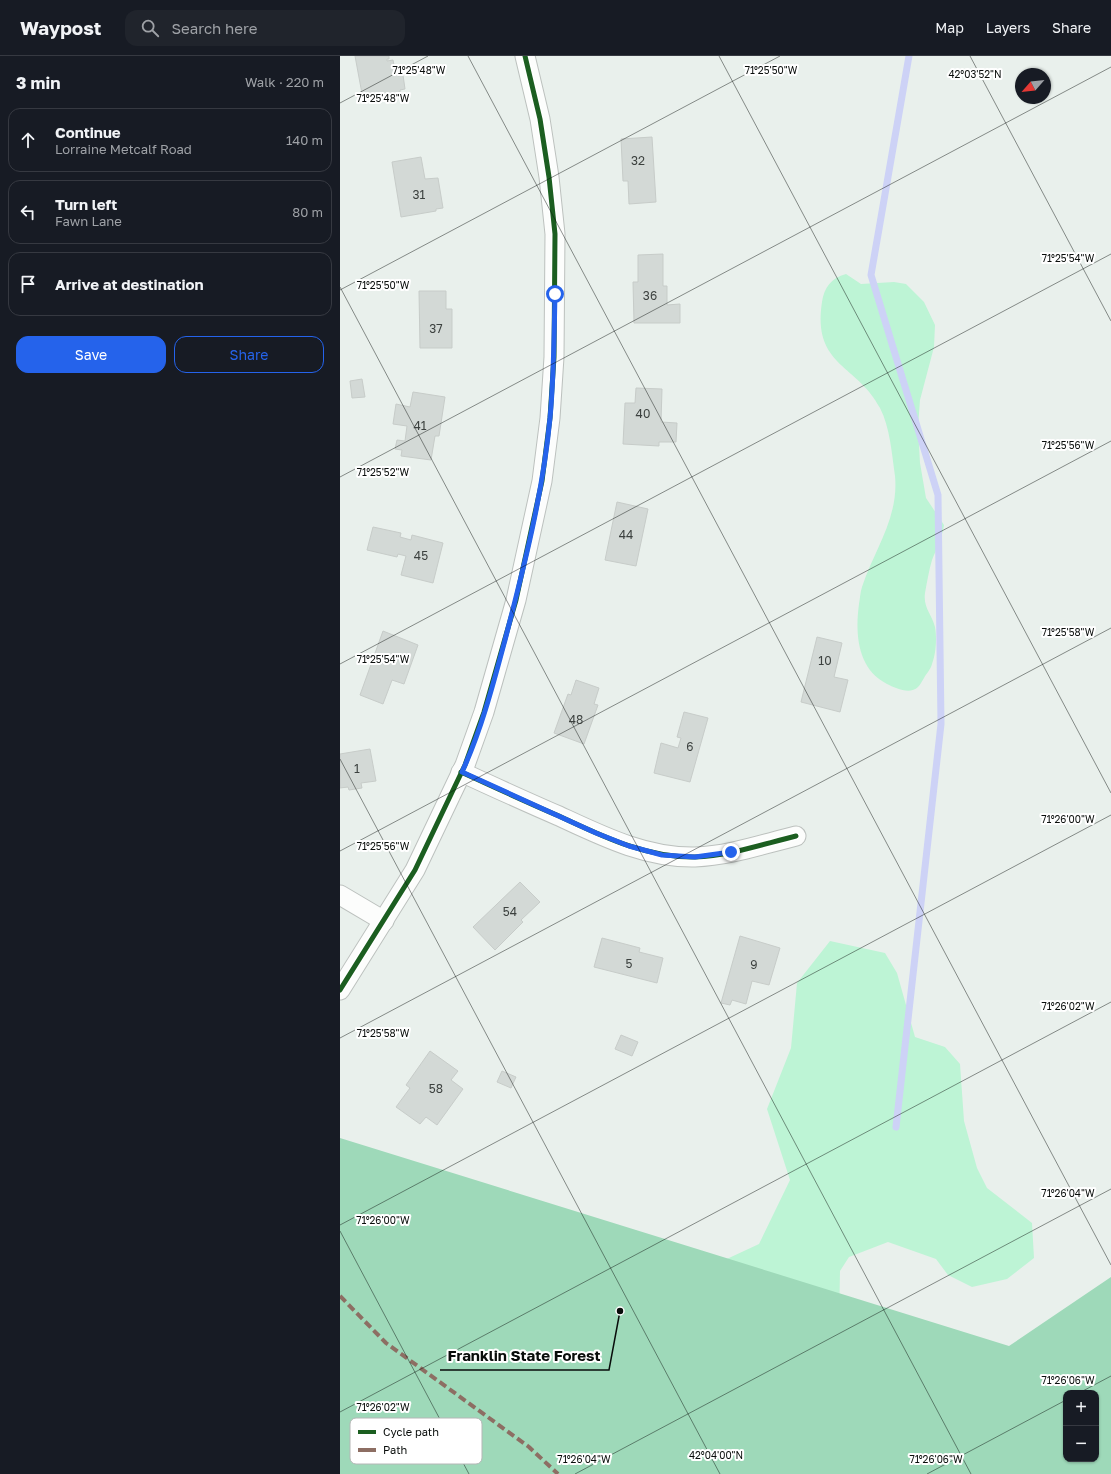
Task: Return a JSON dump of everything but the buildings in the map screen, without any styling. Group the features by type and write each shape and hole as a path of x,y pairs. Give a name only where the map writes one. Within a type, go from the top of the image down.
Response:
{"street":[{"path":"340,990 415,870 462,772 484,712 516,600 542,481 550,418 554,357 555,234 548,170 540,120 525,56"},
{"path":"462,772 596,833 629,846 662,855 695,857 731,852 796,836"},
{"path":"340,895 384,921"}],"green space":[{"path":"846,274 861,284 894,282 906,284 924,302 935,325 934,347 920,400 918,427 920,463 926,498 944,525 941,539 932,560 925,593 926,607 932,618 936,631 936,641 931,668 918,687 907,691 887,684 869,669 860,649 858,638 857,627 861,591 889,520 893,506 895,476 892,450 886,424 880,408 870,393 830,352 824,339 821,323 824,292 832,281"},
{"path":"830,941 885,953 897,973 915,1037 945,1047 960,1064 964,1121 977,1168 987,1188 1032,1223 1034,1258 1007,1279 972,1287 948,1275 936,1259 888,1242 849,1257 840,1271 839,1323 658,1474 716,1264 759,1244 790,1180 767,1109 791,1048 797,983"},
{"path":"340,1138 1009,1346 1111,1277 1111,1474 340,1474"}],"waterway":[{"path":"896,1127 941,724 938,495 871,275 909,56"}],"marked path":[{"path":"340,1296 386,1343 529,1447 558,1474"}],"cycle path":[{"path":"340,990 415,870 465,765 484,712 516,600 542,481 550,418 554,357 555,234 549,177 540,119 525,56"},
{"path":"461,772 608,838 642,850 659,854 695,857 708,856 733,852 796,836"}],"place":[{"name":"Franklin State Forest","path":"620,1311"}],"route":[{"path":"555,294 554,357 550,418 542,481 516,600 484,712 462,772 596,833 629,846 662,855 695,857 731,852"}]}
